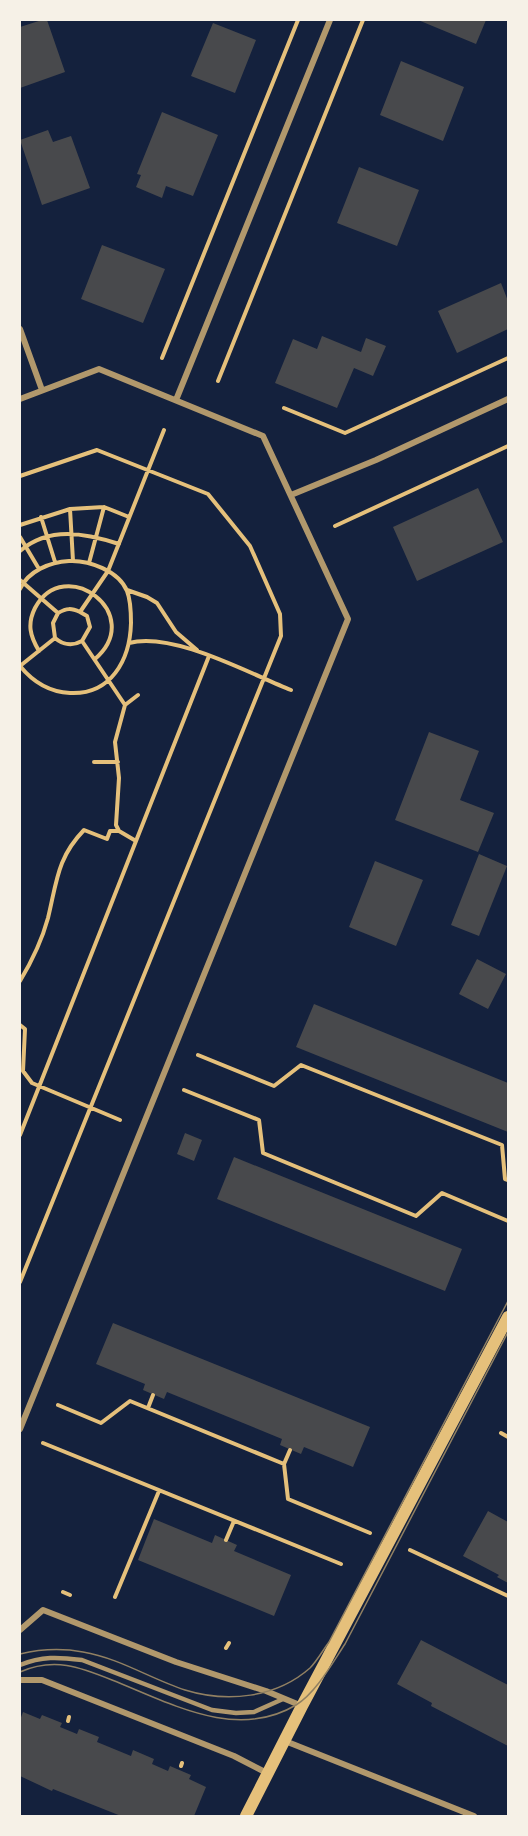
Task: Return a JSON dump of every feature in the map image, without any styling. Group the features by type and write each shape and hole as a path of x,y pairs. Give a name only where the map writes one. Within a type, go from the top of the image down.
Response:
{"main road":[{"path":"246,1816 508,1317"}],"street":[{"path":"176,400 330,20"},
{"path":"20,329 42,390"},
{"path":"20,399 99,369 263,436 348,619 20,1429"},
{"path":"291,495 376,460 508,399"},
{"path":"20,1630 44,1610 176,1662 302,1706"},
{"path":"20,1680 42,1680 234,1756 268,1773"},
{"path":"285,1740 474,1816"}],"lane":[{"path":"20,1665 37,1658 63,1657 82,1660 212,1710 236,1713 255,1712 283,1699"}],"path":[{"path":"162,358 298,20"},
{"path":"218,381 363,20"},
{"path":"284,408 345,434 508,358"},
{"path":"80,612 108,571 164,430"},
{"path":"335,526 508,446"},
{"path":"20,476 97,450 208,494 250,546 280,614 281,636 20,1282 20,1279"},
{"path":"20,525 70,509 104,507 129,517"},
{"path":"89,563 104,507"},
{"path":"70,509 73,561"},
{"path":"41,517 55,562"},
{"path":"20,552 25,546 47,537 71,533 119,544"},
{"path":"20,537 39,569"},
{"path":"20,589 21,582 39,569 55,562 73,561 89,563 108,571 127,590 131,609 129,643 122,666 110,680 100,687 80,693 57,692 31,679 20,666 56,638"},
{"path":"21,582 58,613"},
{"path":"39,651 31,637 33,611 41,599 53,591 70,586 78,587 93,593 103,603 111,617 110,635 102,652 95,659"},
{"path":"127,590 157,603 176,632 200,652"},
{"path":"72,608 87,616 90,627 82,641 77,644 67,644 56,638 53,623 58,613 72,608"},
{"path":"82,641 110,680 124,705"},
{"path":"129,643 150,641 200,652 291,690"},
{"path":"20,1135 209,656"},
{"path":"119,831 116,825 119,778 115,742 124,705 138,695"},
{"path":"94,762 118,762"},
{"path":"20,981 37,950 48,919 57,872 70,844 84,830 107,839 110,831 119,831 136,841"},
{"path":"20,1025 25,1029 23,1071 32,1083 120,1120"},
{"path":"198,1055 274,1086 301,1065 502,1145 505,1179 508,1180"},
{"path":"184,1090 259,1120 263,1153 416,1216 442,1193 508,1221"},
{"path":"148,1408 153,1395"},
{"path":"58,1405 101,1423 130,1401 284,1464"},
{"path":"501,1433 508,1437"},
{"path":"43,1443 341,1564"},
{"path":"290,1450 284,1464 288,1499 359,1528"},
{"path":"115,1597 159,1491"},
{"path":"226,1540 234,1521"},
{"path":"434,1560 508,1596"},
{"path":"63,1592 70,1595"}],"building":[{"path":"47,20 65,72 20,88 20,27"},
{"path":"418,20 486,20 476,44"},
{"path":"213,23 256,40 235,93 191,76"},
{"path":"401,61 464,87 443,141 380,115"},
{"path":"162,112 218,135 193,196 166,186 162,198 136,187 141,175 137,174"},
{"path":"48,130 53,142 71,136 90,188 42,205 20,140"},
{"path":"359,167 419,190 397,246 337,223"},
{"path":"102,245 165,269 143,323 81,299"},
{"path":"501,283 508,301 508,329 457,353 438,311"},
{"path":"322,336 361,352 366,338 386,346 373,376 354,368 337,408 275,383 293,339 317,349"},
{"path":"478,488 503,542 417,581 393,527"},
{"path":"429,732 479,751 460,800 494,813 478,852 395,820"},
{"path":"479,854 507,866 479,936 451,925"},
{"path":"375,861 423,880 396,946 349,927"},
{"path":"477,959 506,974 488,1009 459,994"},
{"path":"314,1004 508,1083 508,1132 296,1047"},
{"path":"185,1133 202,1140 194,1161 177,1154"},
{"path":"234,1157 462,1249 445,1291 217,1199"},
{"path":"113,1323 370,1427 353,1467 304,1447 301,1454 280,1445 282,1439 167,1392 164,1399 143,1390 145,1384 96,1364"},
{"path":"488,1511 508,1522 508,1583 497,1577 499,1575 463,1556"},
{"path":"154,1519 212,1543 215,1535 237,1545 234,1551 291,1575 274,1616 138,1560"},
{"path":"421,1640 508,1685 508,1746 431,1706 432,1703 397,1684"},
{"path":"23,1712 40,1719 42,1715 62,1723 60,1727 77,1734 79,1729 99,1737 97,1742 131,1756 133,1750 154,1759 152,1764 168,1771 170,1766 191,1775 189,1779 206,1787 194,1816 121,1816 53,1789 52,1791 20,1776 20,1720"}],"tram line":[{"path":"20,1654 51,1650 83,1652 109,1659 185,1690 217,1696 234,1697 267,1692 297,1678 313,1665 329,1642 508,1301"},
{"path":"20,1672 44,1665 78,1668 180,1708 227,1719 250,1720 273,1715 296,1705 317,1685 345,1644 508,1332"}]}
